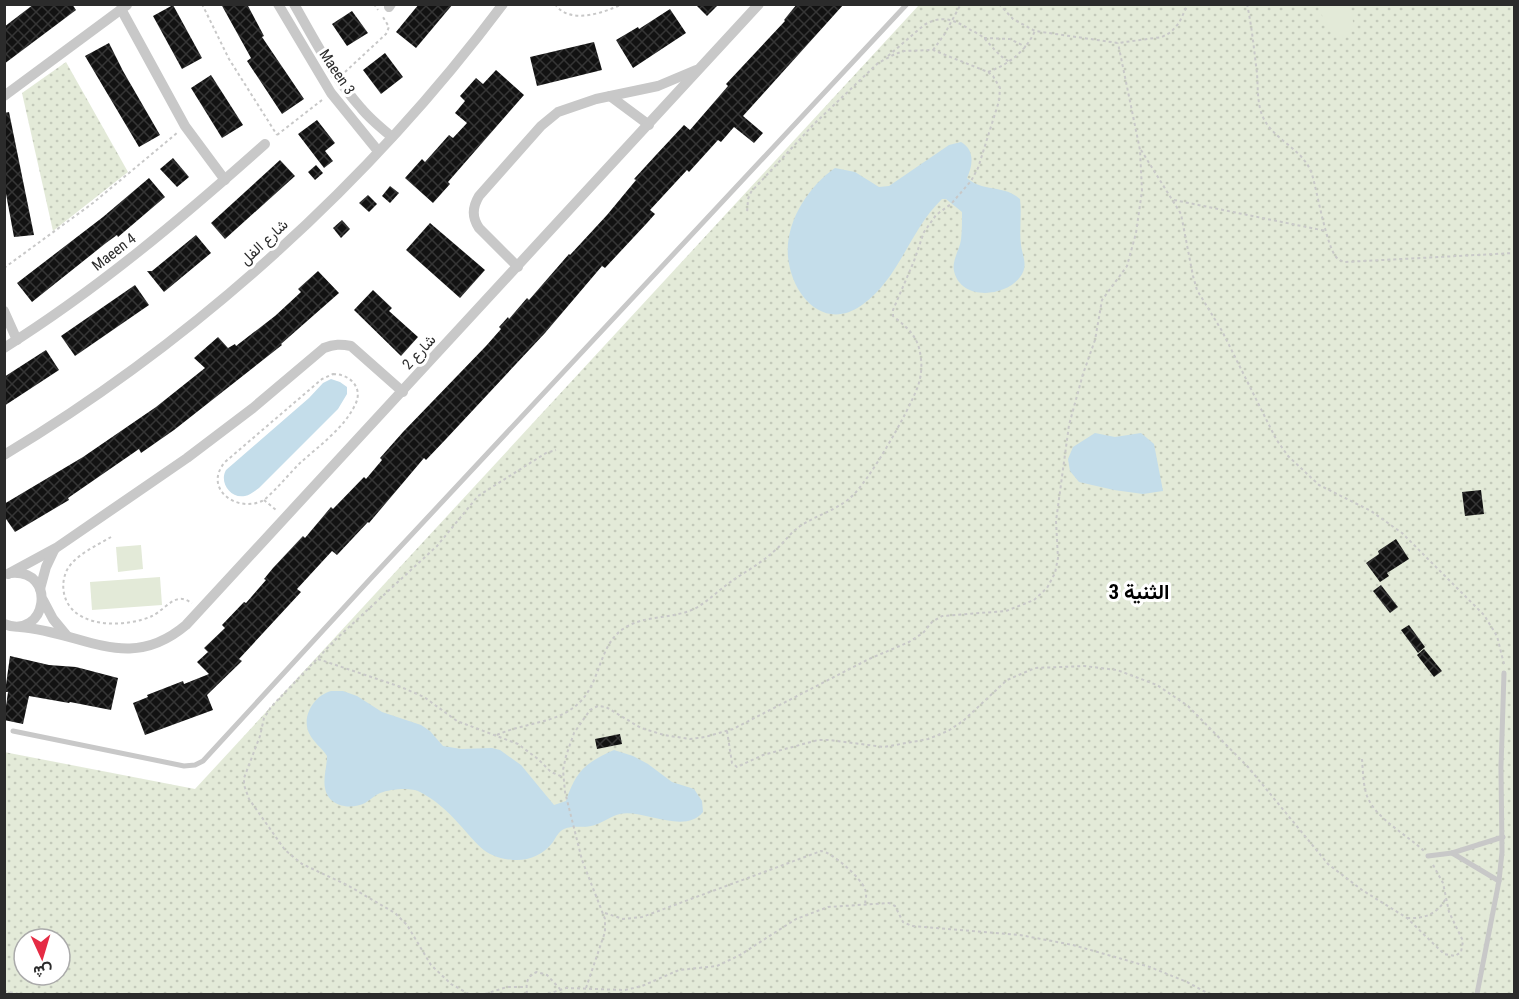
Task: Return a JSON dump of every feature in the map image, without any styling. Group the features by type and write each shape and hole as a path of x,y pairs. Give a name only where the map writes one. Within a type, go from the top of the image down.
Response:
{"street":[{"name":"Maeen 3","path":"278,4 331,93 378,151"},
{"name":"Maeen 3","path":"294,4 321,52 361,108 392,137"},
{"name":"شارع الفل","path":"4,455 112,384 214,306 263,264 392,137 503,4"},
{"name":"شارع 2","path":"4,624 44,630 112,648 144,648 160,644 174,636 202,610 759,4"},
{"path":"4,96 124,7 185,126 225,180"},
{"path":"518,267 479,228 475,221 474,204 549,118 568,107 658,86 702,67"},
{"path":"610,96 649,125"},
{"name":"Maeen 4","path":"4,348 44,324 127,262 265,144"},
{"path":"4,311 17,340"},
{"path":"6,574 56,548 212,440 324,348 342,344 351,346 403,392"},
{"path":"40,589 46,567 56,548"},
{"path":"6,574 27,575 35,581 53,619 67,636"},
{"path":"20,627 36,617 43,600"}],"lane":[{"path":"13,731 184,766 195,765 203,761 907,4"},
{"path":"1477,994 1499,881 1503,837 1500,767 1504,673"},
{"path":"1428,856 1452,854 1503,837"},
{"path":"1452,854 1499,881"}],"path":[{"path":"202,4 229,59 277,135"},
{"path":"339,78 388,31 388,23 374,4"},
{"path":"555,4 561,12 569,16 578,16 622,4"},
{"path":"933,50 961,4"},
{"path":"999,4 1012,19 1035,31 1118,43 1162,37 1171,32 1179,23 1188,4"},
{"path":"1247,4 1258,96 1263,116 1275,133 1298,151 1309,167 1326,231 1336,257 1345,262 1515,254"},
{"path":"747,213 749,195 814,124 878,63 931,21 946,18 953,20 984,38 998,55 1010,62"},
{"path":"988,72 1010,62 1026,47 1035,31"},
{"path":"984,38 1010,39 1026,47"},
{"path":"586,988 604,932 604,913 588,877 577,842 563,777 566,756 574,733 588,713 598,706 606,707 641,728 664,735 690,739 705,737 727,731 869,659 909,642 942,616 1006,611 1034,600 1047,588 1058,566 1056,521 1069,425 1095,339 1102,300 1127,266 1136,233 1142,191 1140,150 1118,43"},
{"path":"497,735 518,727 556,718 568,712 588,693 607,648 619,631 633,623 677,615 702,604 776,551 797,528 840,506 857,492 891,438 919,383 921,366 918,344 907,327 892,313 924,232 936,215 951,204 971,181 983,155 1000,94 997,81 988,72 933,50 914,49 886,58"},
{"path":"265,144 331,93"},
{"path":"4,268 47,239 93,203 185,126"},
{"path":"1140,150 1174,200 1184,224 1197,290 1222,331 1276,439 1295,464 1319,485 1371,511 1402,533 1484,615 1501,648 1504,673"},
{"path":"1174,200 1326,231"},
{"path":"339,374 350,379 357,388 358,394 351,412 264,500 249,506 233,502 219,486 218,473 221,467 322,379 339,374"},
{"path":"469,994 451,984 430,965 407,925 395,913 347,885 293,858 278,841 246,793 245,771 258,742 267,712 346,630 431,551 478,496 546,453 556,450"},
{"path":"264,500 285,518"},
{"path":"111,537 77,558 65,574 64,595 75,612 84,617 112,623 132,622 152,616 178,599 185,599 202,610"},
{"path":"318,659 413,691 430,700 457,721 519,744 551,772 563,777"},
{"path":"727,731 732,763 737,767 764,755 818,740 871,747 900,746 948,731 963,721 1000,686 1025,671 1046,666 1065,665 1124,672 1157,685 1188,706 1254,774 1328,864 1362,890 1407,918 1444,954 1451,957 1459,955 1463,949 1463,941 1452,919 1443,883 1428,856 1410,837 1384,819 1371,805 1364,787 1362,759"},
{"path":"604,913 623,919 642,917 821,851 834,856 861,881 866,893 865,903"},
{"path":"1407,918 1427,916 1439,909 1446,898"},
{"path":"548,994 560,989 625,990 642,986 679,970 717,966 740,955 782,927 812,912 828,907 889,903 895,906 903,922 912,927 1020,935 1083,947 1160,970 1209,994"},
{"path":"527,994 526,987 529,978 537,972 547,975 560,989"},
{"path":"485,994 507,987 526,987"},
{"path":"4,991 19,994"}],"green space":[{"path":"919,5 1514,5 1514,994 5,994 4,752 195,789"},
{"path":"1317,5 1349,5 1353,27 1349,33 1344,37 1334,34 1326,24"},
{"path":"66,62 128,172 53,231 22,93"},
{"path":"141,545 143,569 118,572 116,547"},
{"path":"160,577 162,605 92,610 90,582"}],"water":[{"path":"961,142 969,149 972,158 967,178 980,186 1014,194 1020,199 1020,239 1025,265 1017,280 1009,287 987,293 966,288 959,281 954,267 961,240 962,212 946,199 942,199 921,225 886,282 862,305 848,312 835,314 823,312 812,306 796,285 788,257 788,244 794,218 807,195 816,185 835,168 855,172 879,187 889,186 949,145"},
{"path":"331,379 347,387 347,394 338,409 251,494 235,495 227,489 224,480 226,470 309,398 323,383"},
{"path":"1095,433 1115,437 1141,433 1154,444 1163,491 1143,494 1079,482 1070,471 1068,459 1073,447"},
{"path":"331,691 343,691 357,696 382,712 421,725 430,731 443,746 500,750 521,765 554,805 566,801 574,782 583,769 614,750 648,764 672,782 694,789 702,801 703,812 686,821 663,820 629,813 620,814 588,827 564,829 545,850 530,858 513,860 495,856 482,848 441,806 416,790 401,789 385,792 365,803 353,806 341,805 331,799 327,794 325,784 327,756 311,736 307,720 308,713 315,702"}],"building":[{"path":"34,4 72,4 76,10 4,64 4,27"},
{"path":"221,4 247,4 264,36 262,37 304,99 282,114 247,61 251,58"},
{"path":"419,4 453,4 416,48 396,32"},
{"path":"695,4 719,4 707,16"},
{"path":"797,4 844,4 743,116 763,133 754,143 734,127 721,142 718,140 689,172 687,170 650,210 655,214 647,223 605,268 602,266 545,333 426,460 424,458 369,523 337,555 332,551 297,589 301,592 239,659 242,661 207,695 213,710 145,735 133,703 183,681 184,684 209,674 197,662 208,652 204,648 225,628 222,625 244,602 246,603 273,568 303,536 305,538 331,507 333,509 364,477 366,479 382,460 380,458 403,432 486,346 508,317 509,319 527,298 529,300 607,215 636,180 634,179 684,125 690,130 728,86 726,84 785,21"},
{"path":"173,5 202,58 182,69 153,16"},
{"path":"670,9 686,33 633,68 616,40 638,27 639,29"},
{"path":"352,11 368,33 347,46 332,24"},
{"path":"594,42 602,70 537,86 530,57"},
{"path":"109,43 160,135 139,147 85,56"},
{"path":"385,53 403,77 381,94 363,70"},
{"path":"496,70 524,95 448,182 450,184 433,203 405,178 422,159 425,162 449,135 453,138 467,123 455,113 465,101 460,96 476,78 483,84"},
{"path":"211,75 243,125 222,138 191,88"},
{"path":"9,112 34,235 14,237 4,183 4,113"},
{"path":"317,120 335,143 325,151 333,161 324,168 298,134"},
{"path":"173,158 189,177 177,187 160,169"},
{"path":"280,160 295,176 225,239 211,223"},
{"path":"316,165 323,173 315,180 308,172"},
{"path":"149,178 165,197 118,237 117,235 106,243 32,302 17,283 103,217"},
{"path":"390,186 399,193 390,203 382,196"},
{"path":"368,195 377,204 369,212 359,203"},
{"path":"342,220 350,229 341,238 333,228"},
{"path":"430,223 485,270 460,298 406,250"},
{"path":"196,235 211,253 164,292 147,271 152,271"},
{"path":"318,271 339,293 282,345 174,430 141,453 139,449 68,498 69,500 15,532 4,516 4,504 83,457 156,407 205,368 194,358 218,337 228,348 235,344 236,346 275,316 301,292 298,289"},
{"path":"135,285 149,305 75,356 61,336"},
{"path":"373,290 392,308 389,311 418,337 401,356 354,310"},
{"path":"46,350 59,370 4,406 4,377"},
{"path":"1481,490 1484,514 1465,516 1462,492"},
{"path":"1396,539 1409,559 1387,573 1389,576 1380,582 1366,563 1379,554 1378,551"},
{"path":"1381,585 1398,607 1390,613 1373,591"},
{"path":"1409,625 1425,647 1418,653 1401,630"},
{"path":"1424,649 1442,671 1434,677 1417,655"},
{"path":"10,656 49,665 76,667 118,678 111,710 29,696 23,724 4,720"},
{"path":"620,734 622,744 597,749 595,739"}],"district":[{"name":"الثنية 3","path":"1139,592"}]}
